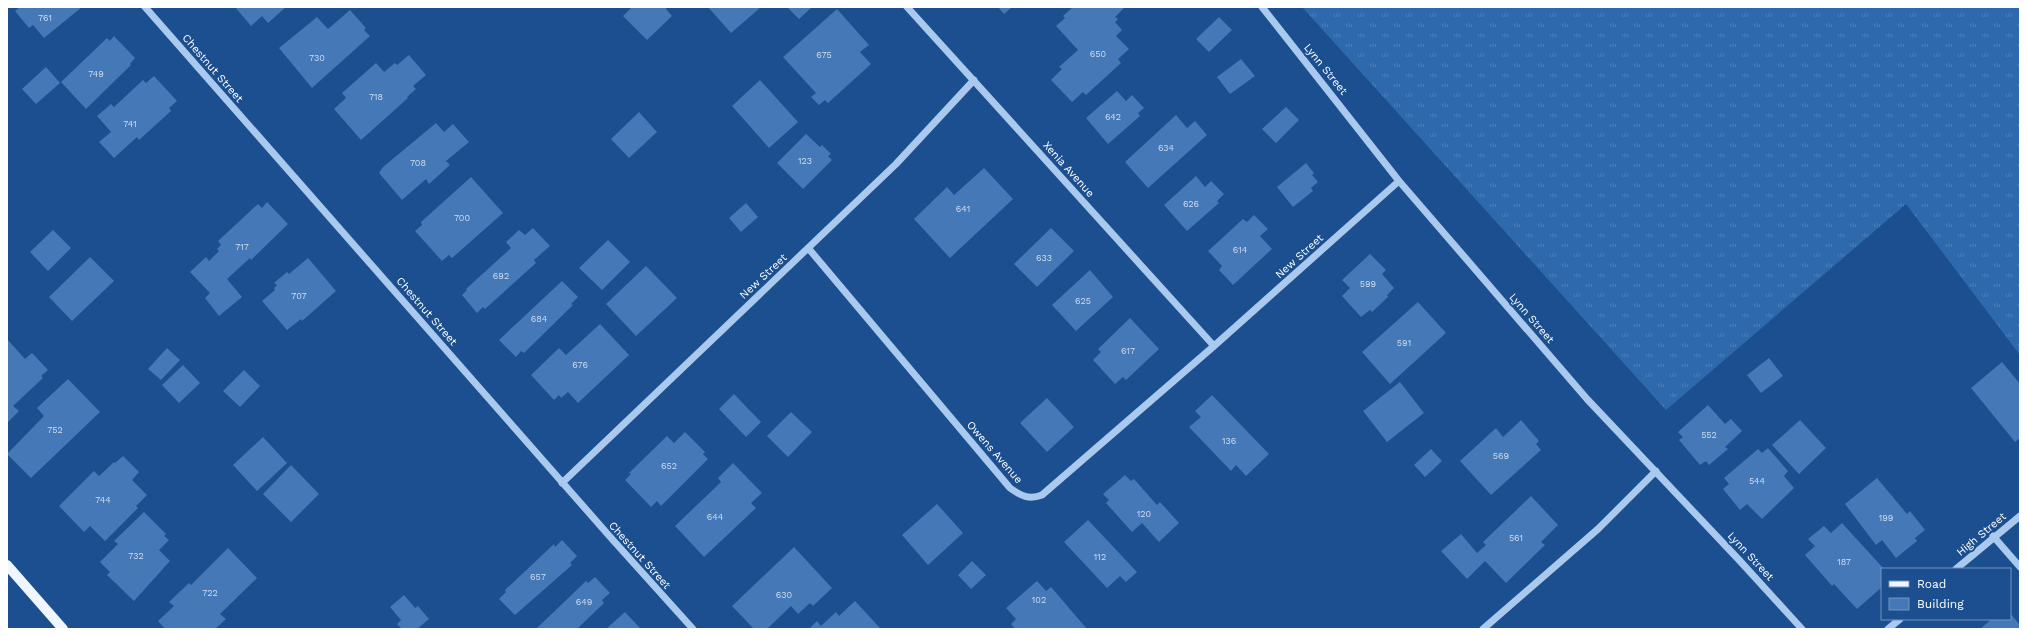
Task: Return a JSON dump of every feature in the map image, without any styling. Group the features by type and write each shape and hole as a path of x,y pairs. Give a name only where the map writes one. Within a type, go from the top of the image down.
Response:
{"main road":[{"path":"7,565 63,629"}],"street":[{"name":"Chestnut Street","path":"145,7 562,483 692,629"},
{"name":"Xenia Avenue","path":"907,7 1214,346"},
{"name":"Lynn Street","path":"1262,7 1398,181 1587,399 1656,471 1802,629"},
{"name":"New Street","path":"562,483 674,374 809,249 896,164 974,80"},
{"name":"New Street","path":"1214,346 1398,181"},
{"name":"Owens Avenue","path":"809,249 1010,488 1021,496 1033,498 1042,495 1214,346"},
{"path":"1483,629 1598,529 1656,471"},
{"name":"High Street","path":"1957,568 1993,536 2020,516"},
{"path":"1993,536 2020,567"},
{"path":"1888,629 1899,620"}],"green space":[{"path":"1302,7 2020,7 2020,355 1906,204 1666,410"}],"building":[{"path":"20,7 82,7 44,38 33,25 29,28 15,11"},
{"path":"235,7 286,7 268,23 262,16 251,26"},
{"path":"632,7 667,7 666,9 672,16 647,40 623,16"},
{"path":"708,7 761,7 731,33"},
{"path":"787,7 812,7 799,19"},
{"path":"998,7 1012,7 1004,14"},
{"path":"1073,7 1125,7 1115,17 1118,19 1115,22 1122,30 1116,36 1129,49 1118,59 1121,63 1086,95 1083,92 1072,102 1051,80 1062,69 1059,67 1078,50 1056,26 1065,18 1063,16"},
{"path":"837,9 869,45 860,52 871,64 828,103 825,100 819,105 811,97 816,93 783,57"},
{"path":"350,10 366,28 364,30 370,36 312,88 279,48 317,17 328,29"},
{"path":"1219,17 1232,30 1209,52 1196,39"},
{"path":"114,36 135,58 130,64 131,65 86,109 61,82 107,38 110,41"},
{"path":"409,55 426,75 413,86 416,89 407,97 408,98 361,140 334,109 346,98 342,93 376,63 384,72 395,63 397,65"},
{"path":"1241,59 1255,76 1230,94 1217,77"},
{"path":"46,67 60,83 36,104 22,89"},
{"path":"154,76 177,101 169,108 171,111 139,140 137,137 114,158 99,142 111,132 97,116 111,104 114,107 143,80 146,83"},
{"path":"760,80 798,122 769,148 732,106"},
{"path":"1117,91 1126,101 1132,95 1144,108 1138,113 1140,116 1108,144 1086,118"},
{"path":"1286,107 1299,120 1276,143 1262,129"},
{"path":"639,112 657,132 629,158 611,139"},
{"path":"1176,115 1187,128 1195,121 1207,135 1148,188 1125,162"},
{"path":"436,123 444,132 453,124 469,142 446,161 450,165 429,184 426,179 402,200 379,173 383,167"},
{"path":"806,134 820,147 822,145 831,154 828,156 832,160 803,189 777,163"},
{"path":"1306,163 1314,173 1312,175 1318,182 1311,188 1313,191 1293,207 1277,187"},
{"path":"984,168 1013,199 950,258 914,219 947,187 954,195"},
{"path":"1196,176 1205,187 1211,181 1224,194 1217,201 1219,203 1187,231 1164,205"},
{"path":"471,177 503,213 452,258 449,255 442,261 415,231 422,225 421,222"},
{"path":"267,202 288,224 251,260 250,258 227,279 242,297 219,316 205,298 210,293 190,272 206,257 209,261 219,251 217,249 221,245 218,241 258,204 262,208"},
{"path":"746,203 758,217 741,232 729,218"},
{"path":"1254,215 1268,229 1260,236 1272,249 1233,285 1219,270 1222,266 1208,251 1243,219 1247,222"},
{"path":"533,228 550,246 534,260 536,263 485,309 483,307 477,313 462,295 467,290 466,289 511,248 506,242 519,230 525,235"},
{"path":"1051,228 1074,251 1037,287 1014,264"},
{"path":"53,230 71,248 48,271 30,252"},
{"path":"608,240 630,262 602,290 579,268"},
{"path":"1370,254 1386,270 1382,274 1394,288 1387,295 1388,297 1372,312 1370,310 1361,317 1342,296 1350,288 1342,280"},
{"path":"90,257 114,281 72,321 49,297"},
{"path":"308,258 336,291 302,321 301,319 287,330 262,301 275,290 274,288 277,285 274,283 287,272 289,274"},
{"path":"646,266 677,298 636,336 606,304"},
{"path":"1090,270 1113,297 1076,331 1052,305"},
{"path":"562,281 578,297 571,304 573,305 524,353 521,351 516,357 499,340"},
{"path":"1418,302 1446,333 1390,384 1362,352"},
{"path":"1130,318 1159,349 1126,380 1123,377 1115,384 1093,360 1101,352 1098,349"},
{"path":"600,324 629,355 578,403 568,392 561,398 559,395 554,400 531,375 559,348 566,355"},
{"path":"7,339 25,359 32,353 48,370 41,376 43,378 13,406 19,411 7,423"},
{"path":"167,348 180,360 161,380 148,369"},
{"path":"1769,358 1783,376 1761,393 1747,375"},
{"path":"2002,362 2020,384 2020,438 2015,442 1971,388"},
{"path":"183,365 200,383 179,403 162,385"},
{"path":"244,370 260,386 240,407 223,391"},
{"path":"68,379 100,412 31,478 7,454 44,416 37,408"},
{"path":"1400,382 1424,413 1387,442 1363,411"},
{"path":"734,394 761,422 746,437 719,409"},
{"path":"1212,395 1269,454 1246,476 1236,465 1231,471 1189,427 1201,417 1195,411"},
{"path":"1047,398 1074,427 1047,452 1020,423"},
{"path":"1708,405 1725,424 1731,419 1742,431 1725,447 1728,449 1709,465 1706,461 1700,465 1679,440 1683,437 1678,432"},
{"path":"791,412 812,432 788,457 767,436"},
{"path":"1521,420 1539,441 1536,444 1541,450 1491,495 1460,461 1496,428 1503,437"},
{"path":"1800,420 1826,448 1799,474 1772,445"},
{"path":"685,432 705,452 703,454 708,459 661,506 657,501 651,507 625,480 631,474 629,473 667,436 674,443"},
{"path":"263,437 287,463 257,491 233,465"},
{"path":"1768,448 1788,471 1784,476 1794,488 1762,519 1747,504 1740,510 1723,489 1729,484 1724,478 1758,449 1762,453"},
{"path":"1431,449 1442,461 1425,477 1414,465"},
{"path":"123,456 139,472 132,480 147,495 136,506 138,508 105,541 90,526 84,532 59,506 94,471 99,476"},
{"path":"733,463 762,493 751,503 756,508 704,557 675,526 721,482 718,478"},
{"path":"291,465 319,494 291,522 263,494"},
{"path":"1125,475 1131,481 1134,479 1157,505 1160,502 1179,523 1159,542 1142,523 1132,532 1106,503 1109,500 1103,494"},
{"path":"1877,478 1907,514 1910,511 1925,530 1915,538 1917,541 1896,558 1882,540 1876,545 1845,504"},
{"path":"1531,496 1558,525 1541,542 1545,545 1506,583 1485,561 1467,579 1441,551 1461,534 1477,553 1486,545 1483,542"},
{"path":"937,504 963,533 928,565 902,535"},
{"path":"144,512 166,534 164,536 169,540 159,550 170,561 134,601 107,575 110,572 100,562 118,544 114,541"},
{"path":"1088,520 1137,572 1126,582 1120,576 1107,588 1064,542"},
{"path":"1842,523 1883,568 1881,568 1881,588 1857,609 1834,584 1832,586 1805,555 1815,546 1808,539 1824,526 1831,533"},
{"path":"562,540 577,556 570,563 572,565 515,615 499,599 506,592 505,590 554,544 555,547"},
{"path":"794,547 832,588 813,606 810,603 798,614 791,606 767,629 754,629 732,606"},
{"path":"228,548 257,578 220,614 226,619 215,629 165,629 158,621 174,606 169,602 189,583 191,585"},
{"path":"972,561 986,575 971,589 958,575"},
{"path":"595,577 610,593 602,600 604,603 577,629 537,628 586,581 588,583"},
{"path":"1037,581 1046,591 1051,587 1087,629 1015,629 1011,624 1016,619 1006,608"},
{"path":"404,595 415,608 418,606 429,619 417,629 402,629 397,624 401,620 390,607"},
{"path":"855,601 881,629 809,629 817,621 821,626 836,612 839,616"},
{"path":"625,612 641,629 606,629"},
{"path":"2011,614 2020,625 2020,629 1980,629 1991,620 2011,620"}]}
